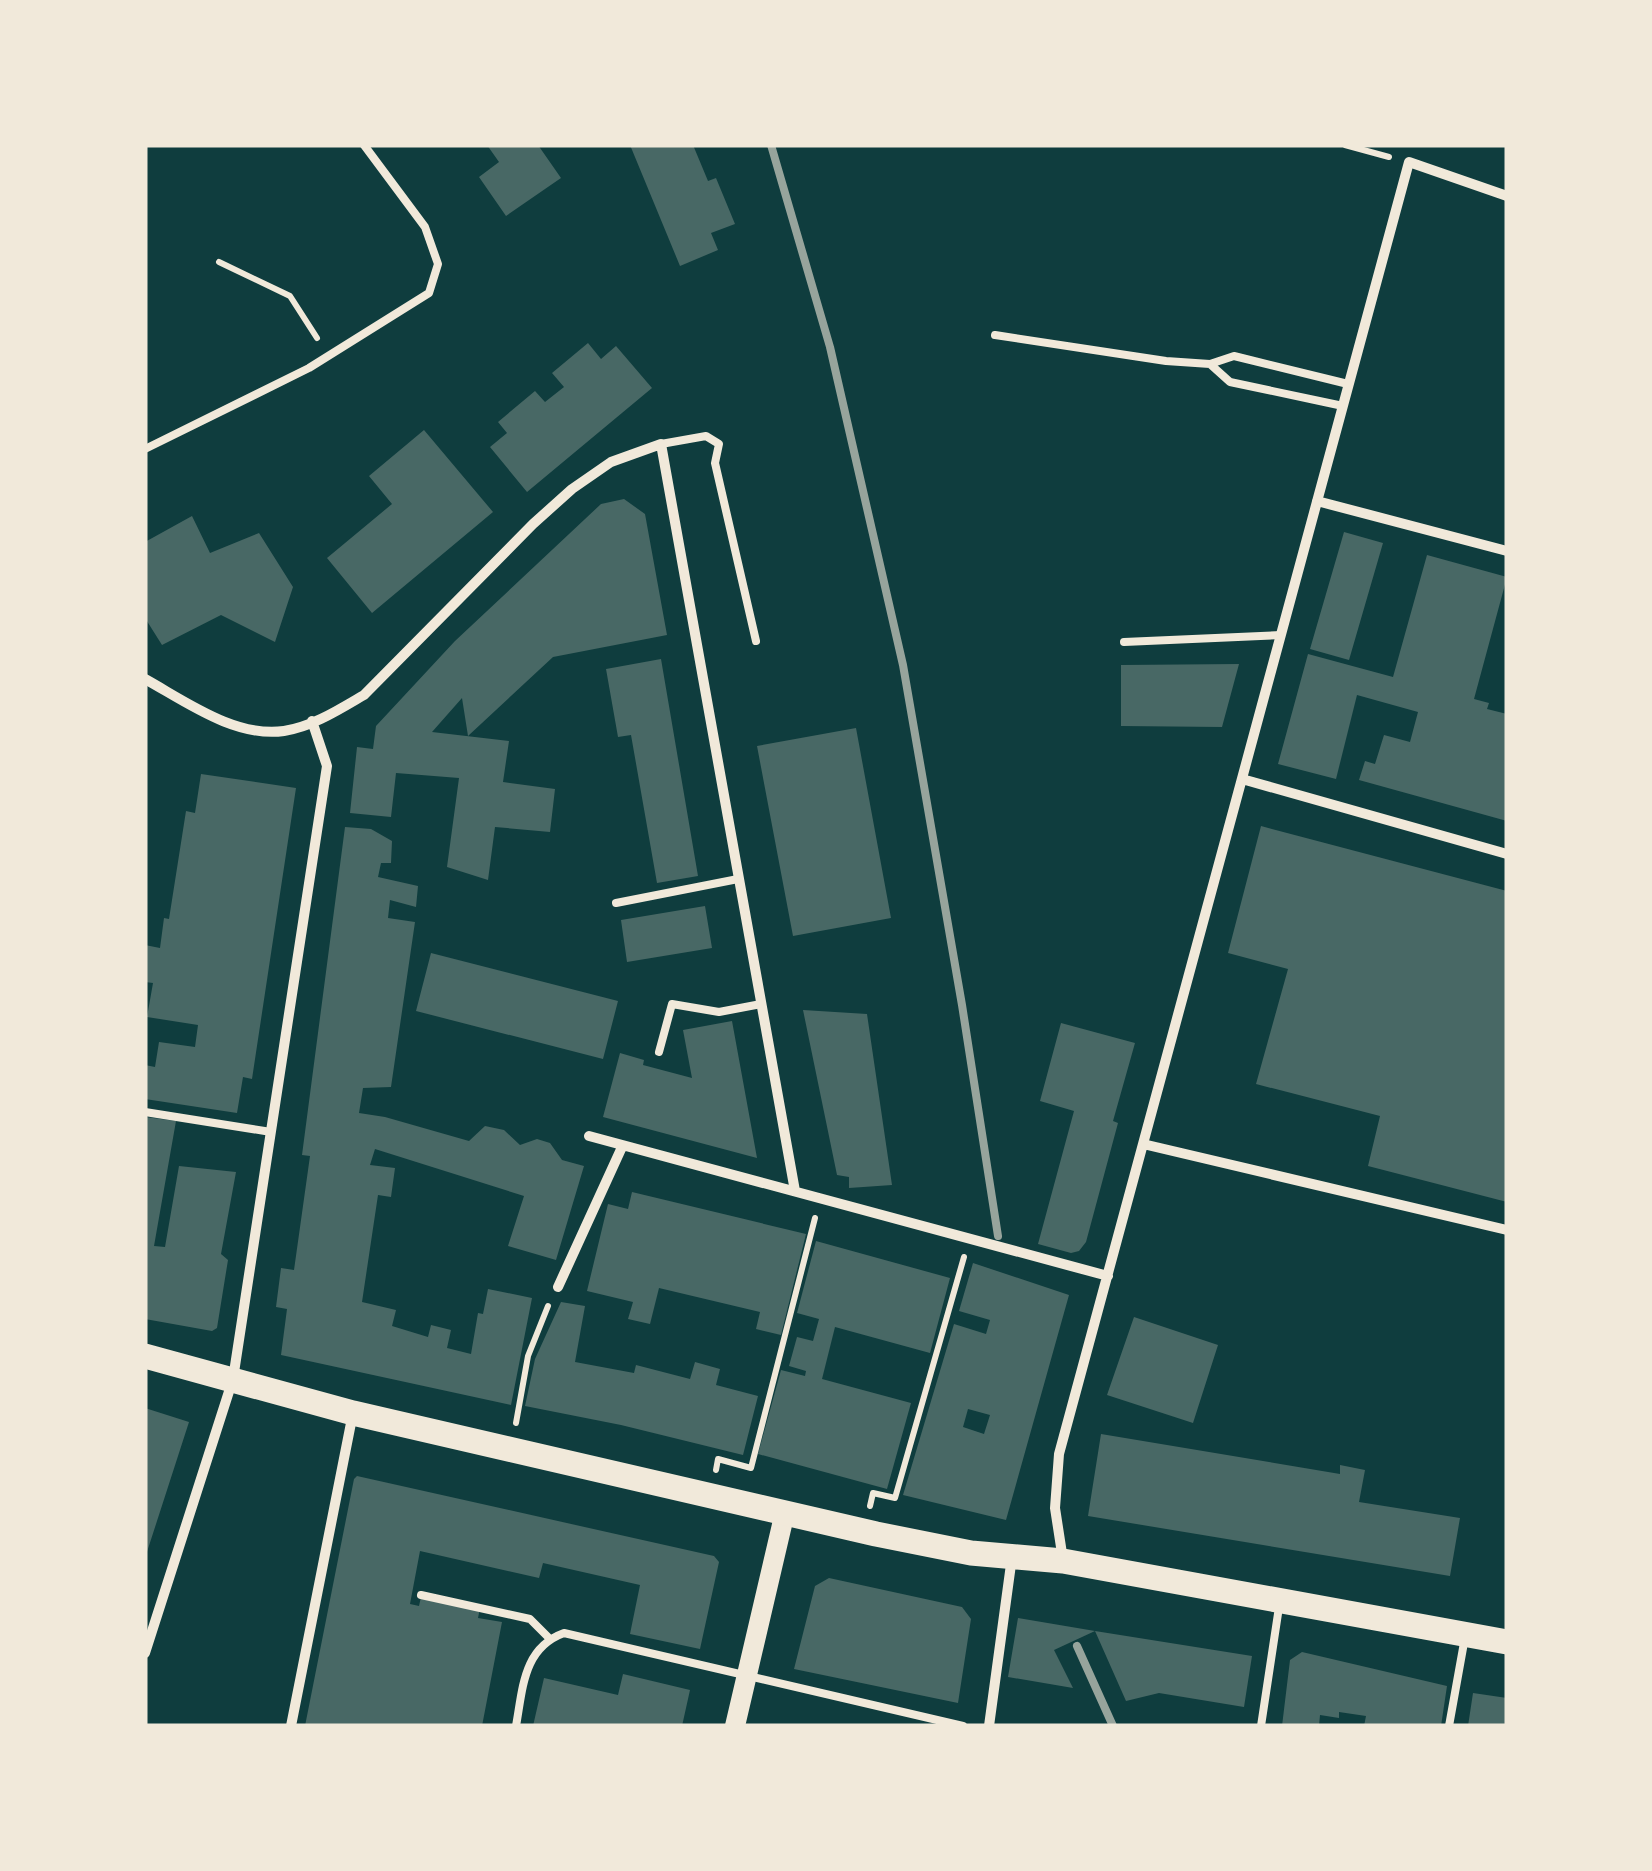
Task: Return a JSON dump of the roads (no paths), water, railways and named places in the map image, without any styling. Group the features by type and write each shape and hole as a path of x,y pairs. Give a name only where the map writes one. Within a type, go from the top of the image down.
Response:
{"main road":[{"path":"145,1356 353,1412 864,1531 971,1553 1064,1562 1507,1642"},
{"path":"735,1726 785,1512"}],"street":[{"path":"1064,1562 1054,1508 1059,1454 1409,162 1507,196"},
{"path":"145,679 218,718 250,728 284,731 312,721 364,695 572,489 611,462 661,444 795,1191"},
{"path":"1318,501 1507,550"},
{"path":"145,1653 233,1379 326,766 312,721"},
{"path":"1242,778 1507,854"},
{"path":"589,1136 1108,1276"},
{"path":"1143,1144 1507,1230"},
{"path":"558,1287 622,1147"},
{"path":"290,1726 353,1412"},
{"path":"989,1726 1012,1556"}],"lane":[{"path":"145,449 327,357 429,293 438,264 425,226 364,145"},
{"path":"995,335 1166,362 1210,364 1234,356 1348,384"},
{"path":"1210,364 1230,382 1342,406"},
{"path":"661,444 706,436 718,444 715,464 756,642"},
{"path":"1124,642 1281,635"},
{"path":"616,903 738,878"},
{"path":"659,1052 672,1004 719,1012 761,1004"},
{"path":"145,1112 271,1132"},
{"path":"422,1595 530,1620 549,1638"},
{"path":"1261,1726 1280,1602"},
{"path":"516,1726 526,1670 540,1645 564,1633 963,1726"},
{"path":"1449,1726 1465,1635"}],"railway":[{"path":"771,145 830,347 903,665 998,1236"},
{"path":"1077,1646 1113,1726"}]}
